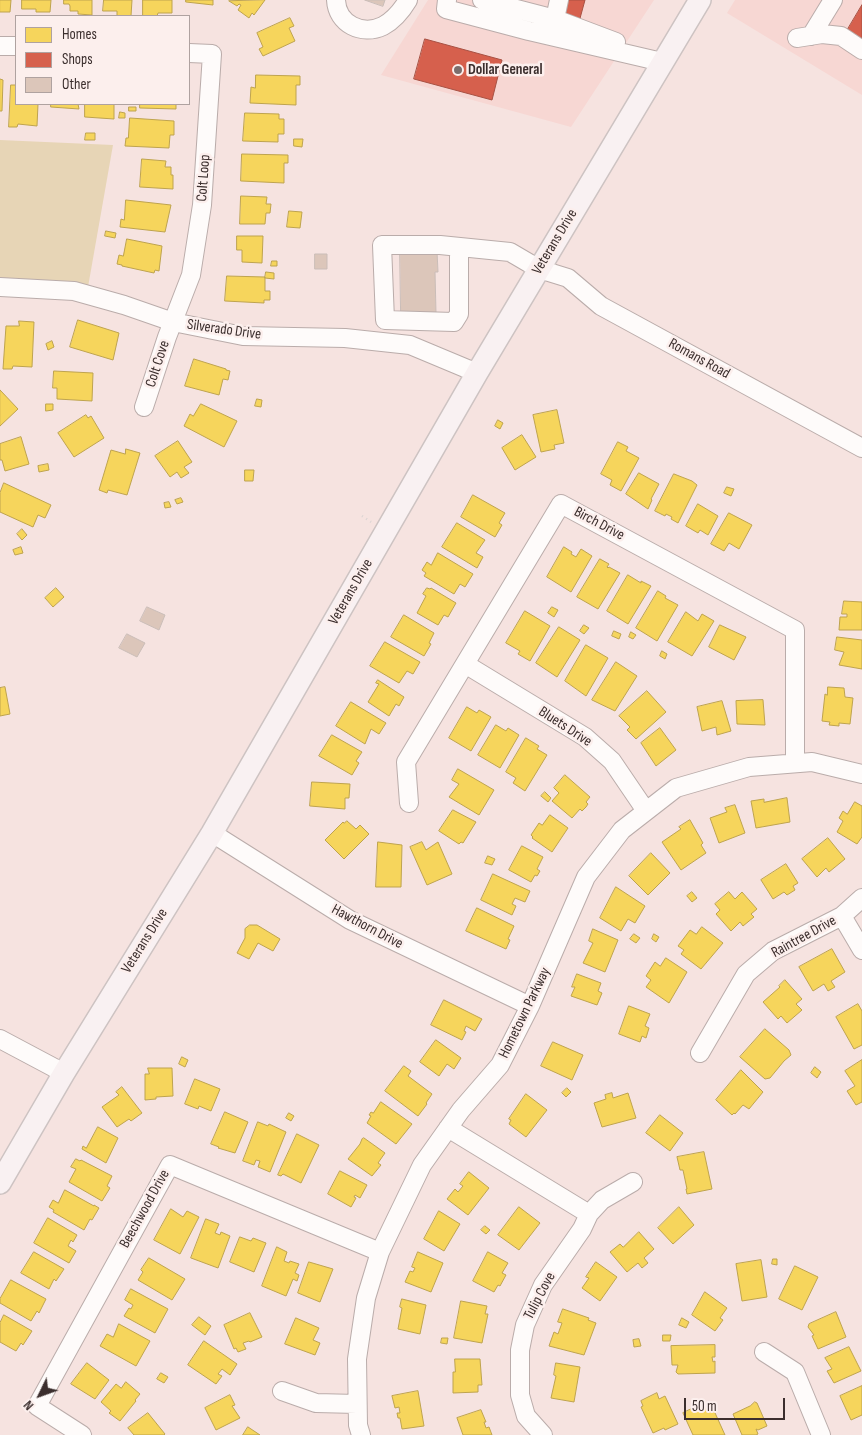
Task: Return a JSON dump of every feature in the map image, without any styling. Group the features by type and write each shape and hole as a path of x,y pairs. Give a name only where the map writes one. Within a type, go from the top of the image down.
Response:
{"main road":[{"name":"Veterans Drive","path":"0,1183 64,1074 212,833 477,373 700,0"}],"street":[{"path":"336,0 342,17 351,27 364,30 383,26 400,13 408,0"},
{"path":"447,0 446,8 530,31 662,62"},
{"path":"482,0 555,19 602,36 662,62"},
{"path":"555,19 559,0"},
{"path":"833,0 804,37 822,34 841,36 862,50"},
{"path":"0,46 15,46"},
{"name":"Colt Loop","path":"173,322 191,275 202,205 212,54 190,53"},
{"name":"Romans Road","path":"460,247 459,314 454,322 385,320 382,245 440,245 460,247 510,252 539,269 568,278 601,306 862,448"},
{"name":"Silverado Drive","path":"0,287 74,291 124,305 173,322 244,336 345,338 410,345 477,373"},
{"name":"Colt Cove","path":"144,407 173,322"},
{"name":"Birch Drive","path":"409,804 406,762 561,504 795,630 796,763"},
{"name":"Bluets Drive","path":"465,664 585,737 612,761 646,811"},
{"name":"Hometown Parkway","path":"361,1435 358,1425 357,1359 365,1306 380,1252 422,1165 461,1110 500,1065 530,1006 586,877 622,830 676,788 748,767 796,763 812,762 862,774"},
{"name":"Hawthorn Drive","path":"212,833 350,920 530,1006"},
{"name":"Raintree Drive","path":"700,1053 746,974 773,951 842,916 862,898"},
{"path":"842,916 862,950"},
{"path":"0,1039 64,1074"},
{"path":"448,1128 589,1214"},
{"name":"Beechwood Drive","path":"82,1435 37,1406 170,1165 380,1252"},
{"name":"Tulip Cove","path":"543,1435 526,1416 520,1395 520,1350 523,1334 533,1305 543,1285 582,1229 589,1214 602,1200 633,1182"},
{"path":"764,1352 795,1372 821,1435"},
{"path":"282,1390 316,1403 357,1404"}],"shaded area":[{"path":"428,0 654,0 571,127 381,75"},
{"path":"735,0 862,0 862,95 727,13"},
{"path":"0,140 113,145 88,287 0,282"}],"building: Homes":[{"path":"0,0 11,0 10,12 0,12"},
{"path":"22,0 51,0 50,12 22,9"},
{"path":"64,0 92,0 92,15 78,14 78,11 70,11 69,4 64,4"},
{"path":"104,0 132,0 131,15 117,15 117,11 103,11"},
{"path":"143,0 172,0 172,13 143,15"},
{"path":"186,0 213,0 213,5 186,2"},
{"path":"265,0 254,15 252,13 249,18 238,10 241,5 237,6 229,1"},
{"path":"290,18 294,26 289,28 295,41 263,56 259,49 263,47 257,33"},
{"path":"256,75 300,76 300,85 296,85 296,105 250,103 251,87 255,88"},
{"path":"0,79 3,80 2,111 0,111"},
{"path":"11,85 15,85 15,105 38,105 37,126 18,124 17,127 9,127"},
{"path":"51,105 78,105 79,109 51,107"},
{"path":"85,105 114,105 114,119 85,117"},
{"path":"140,105 176,105 176,109 140,108"},
{"path":"129,107 136,107 136,111 129,111"},
{"path":"120,112 125,113 125,118 119,118"},
{"path":"245,113 279,114 279,119 284,119 284,134 278,134 278,142 243,141"},
{"path":"130,118 174,121 174,135 170,135 169,148 125,146 126,138 128,138"},
{"path":"86,133 95,133 95,140 85,140"},
{"path":"294,139 303,139 302,147 294,146"},
{"path":"242,154 288,155 288,163 284,163 284,183 241,181"},
{"path":"142,159 166,161 165,167 171,167 171,175 173,175 173,189 140,187"},
{"path":"241,196 267,197 266,204 271,204 270,213 266,213 265,224 240,224"},
{"path":"126,200 171,205 165,232 120,227 121,219 124,220"},
{"path":"289,211 302,212 300,228 287,227"},
{"path":"106,231 116,233 115,238 105,236"},
{"path":"237,236 263,236 262,263 242,262 242,250 237,250"},
{"path":"127,239 162,246 159,271 155,270 154,273 117,264 119,255 123,256"},
{"path":"272,261 277,261 277,266 271,266"},
{"path":"266,272 274,273 274,279 265,278"},
{"path":"227,276 265,277 265,291 270,291 270,300 264,300 264,303 225,301"},
{"path":"78,320 119,333 113,360 70,347"},
{"path":"19,321 34,322 32,367 13,366 12,369 3,369 6,326 19,326"},
{"path":"52,341 54,347 48,350 46,344"},
{"path":"194,359 230,371 228,380 223,379 219,395 185,386"},
{"path":"54,371 93,373 92,401 57,399 57,388 53,388"},
{"path":"0,390 18,409 0,426"},
{"path":"257,399 262,400 261,407 255,406"},
{"path":"46,404 53,404 53,410 46,411"},
{"path":"201,404 237,421 224,447 184,426 190,414 193,416"},
{"path":"557,410 564,443 554,445 555,449 541,452 533,415"},
{"path":"86,415 88,418 91,416 104,438 74,457 58,433"},
{"path":"498,420 503,423 500,429 495,426"},
{"path":"522,435 536,457 515,470 502,448"},
{"path":"21,437 29,464 5,471 2,460 0,460 0,444"},
{"path":"178,441 192,462 184,467 189,473 181,478 177,472 170,477 155,456"},
{"path":"618,442 628,447 626,451 639,458 621,491 610,485 612,480 601,474"},
{"path":"126,449 140,453 127,495 108,490 107,493 99,490 111,450 125,454"},
{"path":"48,464 49,470 39,472 38,466"},
{"path":"245,470 254,470 253,481 245,481"},
{"path":"639,473 659,484 648,509 626,494"},
{"path":"674,474 697,485 678,523 671,519 672,517 655,511"},
{"path":"4,483 51,505 45,518 38,515 33,527 0,512 0,493"},
{"path":"727,487 734,489 731,496 724,493"},
{"path":"473,495 505,513 499,523 502,525 495,537 461,517"},
{"path":"181,498 183,502 177,504 175,500"},
{"path":"169,502 171,507 165,508 164,503"},
{"path":"698,504 718,516 708,535 700,530 698,533 686,526"},
{"path":"729,513 752,525 739,549 729,543 724,551 711,544"},
{"path":"457,523 485,540 476,553 483,557 477,568 442,547"},
{"path":"22,529 27,535 22,540 17,534"},
{"path":"21,547 23,553 15,555 13,550"},
{"path":"564,547 576,557 581,549 592,556 571,592 547,577"},
{"path":"438,553 473,574 465,587 460,584 454,594 424,576 426,573 422,570 427,562 431,565"},
{"path":"600,559 609,564 608,568 620,573 598,609 577,597"},
{"path":"628,575 641,583 641,581 651,586 628,624 607,611"},
{"path":"56,588 64,597 53,607 45,598"},
{"path":"427,588 431,588 456,603 448,617 444,615 438,625 417,613 426,596 423,594"},
{"path":"658,591 666,596 665,598 678,605 657,641 636,628"},
{"path":"844,601 862,602 862,630 839,630 840,617 847,617 847,614 842,614"},
{"path":"552,607 558,610 554,617 548,613"},
{"path":"525,611 550,626 530,661 518,654 520,651 506,643"},
{"path":"686,612 698,621 702,614 714,621 692,656 668,642"},
{"path":"404,615 434,633 429,643 431,644 424,656 391,637"},
{"path":"584,625 589,628 584,634 580,631"},
{"path":"720,625 746,637 734,660 709,647"},
{"path":"559,627 580,640 557,677 536,663"},
{"path":"614,631 621,634 619,639 612,636"},
{"path":"631,632 636,635 633,639 629,637"},
{"path":"837,637 862,640 862,669 839,665 844,652 835,650"},
{"path":"385,642 420,662 413,674 407,671 399,683 370,666"},
{"path":"586,645 608,658 586,696 565,681"},
{"path":"662,651 667,654 665,659 660,656"},
{"path":"616,662 637,676 615,711 592,700"},
{"path":"378,680 404,697 399,706 396,704 389,716 368,702 379,684 376,683"},
{"path":"5,687 10,714 0,716 0,688"},
{"path":"828,687 844,688 845,697 853,698 850,724 839,723 839,726 829,725 830,722 822,721 825,694 827,695"},
{"path":"647,691 666,712 636,739 627,730 630,727 619,716"},
{"path":"763,700 765,725 737,724 736,701"},
{"path":"722,701 731,731 717,735 716,727 702,731 697,707"},
{"path":"351,702 386,723 379,734 371,729 365,744 336,726"},
{"path":"467,707 477,713 479,710 491,717 471,751 449,738"},
{"path":"496,725 506,731 508,728 519,735 500,768 478,755"},
{"path":"660,728 676,750 656,766 641,743"},
{"path":"332,735 362,752 356,761 359,763 352,775 319,756"},
{"path":"526,738 539,746 537,749 547,755 525,791 513,783 516,778 506,772"},
{"path":"458,769 494,790 479,815 449,797 459,784 452,780"},
{"path":"565,775 590,797 586,802 588,804 586,807 582,811 580,809 572,818 552,801 559,793 554,788"},
{"path":"312,782 350,784 349,798 345,798 345,809 310,806"},
{"path":"545,792 551,798 548,802 541,796"},
{"path":"787,798 790,822 756,828 751,801 764,799 764,802"},
{"path":"855,802 862,806 862,837 857,844 837,832 843,821 839,818 843,811 847,814"},
{"path":"735,805 745,833 719,843 710,818 727,812 725,808"},
{"path":"453,810 476,822 463,843 459,844 439,831"},
{"path":"550,815 568,828 552,852 532,838 531,835 539,823 542,825"},
{"path":"690,820 703,843 701,845 706,853 681,870 662,842 681,829 679,827"},
{"path":"347,821 356,829 360,825 369,834 344,859 325,840 343,822"},
{"path":"828,838 845,859 829,872 826,868 817,877 802,859"},
{"path":"378,842 402,845 401,887 376,887"},
{"path":"422,842 426,850 438,842 452,874 427,885 410,847"},
{"path":"522,846 543,857 537,869 540,871 531,882 509,870"},
{"path":"651,853 670,873 648,895 629,876"},
{"path":"488,856 495,859 492,865 485,863"},
{"path":"786,864 798,883 793,886 795,890 787,895 784,892 773,899 761,880"},
{"path":"493,874 530,891 525,902 515,898 512,904 516,906 512,915 481,900"},
{"path":"616,887 645,906 635,923 628,919 621,931 600,918"},
{"path":"692,892 697,898 692,902 687,896"},
{"path":"729,892 735,899 742,892 757,909 751,914 754,917 743,926 740,922 731,931 716,914 720,910 715,904"},
{"path":"477,908 514,926 506,949 466,931"},
{"path":"250,925 257,925 280,939 273,951 258,943 249,959 237,953 245,938 245,929"},
{"path":"702,927 723,943 701,969 681,954 684,950 678,946 690,930 696,934"},
{"path":"593,929 618,940 605,972 583,963 593,943 589,941"},
{"path":"634,934 640,938 636,943 630,939"},
{"path":"654,934 659,937 656,942 652,939"},
{"path":"832,949 845,972 831,981 835,987 828,991 824,984 813,991 799,967"},
{"path":"666,958 687,972 669,1003 646,987 651,980 646,976 655,962 660,966"},
{"path":"577,974 601,983 598,991 602,993 597,1005 571,996"},
{"path":"785,980 802,999 796,1004 802,1010 787,1023 781,1016 778,1019 763,1002"},
{"path":"444,1000 482,1019 475,1031 466,1026 464,1031 466,1032 462,1040 431,1025"},
{"path":"858,1004 862,1011 862,1045 854,1049 836,1017"},
{"path":"629,1006 650,1014 645,1026 649,1028 646,1038 642,1036 640,1042 619,1034"},
{"path":"765,1029 789,1050 791,1055 770,1078 765,1079 740,1057"},
{"path":"436,1040 461,1058 454,1069 447,1064 439,1076 420,1062"},
{"path":"553,1042 583,1055 572,1080 541,1066"},
{"path":"182,1057 188,1060 185,1067 179,1064"},
{"path":"862,1060 862,1102 856,1105 847,1091 855,1086 845,1071"},
{"path":"404,1066 411,1071 408,1076 432,1094 418,1116 385,1091"},
{"path":"815,1067 821,1072 817,1078 811,1073"},
{"path":"148,1068 172,1068 173,1096 145,1100 145,1074 149,1074"},
{"path":"741,1070 763,1092 749,1109 743,1105 732,1115 716,1100"},
{"path":"195,1079 220,1089 211,1111 199,1106 198,1109 185,1104"},
{"path":"122,1087 142,1113 131,1121 129,1119 117,1127 102,1107 119,1095 116,1092"},
{"path":"567,1088 571,1092 566,1097 562,1093"},
{"path":"612,1093 613,1098 628,1093 636,1118 602,1127 594,1103 606,1099 605,1095"},
{"path":"526,1094 547,1110 526,1137 509,1124 511,1120 509,1119"},
{"path":"381,1102 412,1124 396,1144 367,1123 371,1112 373,1113"},
{"path":"225,1112 248,1122 235,1153 211,1144"},
{"path":"289,1113 294,1116 291,1121 286,1118"},
{"path":"660,1115 683,1133 670,1151 646,1133"},
{"path":"258,1122 268,1126 269,1124 286,1132 270,1172 258,1167 260,1161 256,1160 254,1165 243,1161"},
{"path":"98,1127 118,1138 106,1163 82,1149 83,1146 86,1148"},
{"path":"297,1134 319,1145 301,1183 283,1174 281,1176 278,1175"},
{"path":"364,1138 385,1153 378,1163 381,1165 372,1176 348,1159"},
{"path":"704,1152 712,1189 687,1194 683,1170 680,1170 677,1157"},
{"path":"76,1159 112,1176 107,1186 110,1188 102,1201 69,1182 76,1169 71,1167"},
{"path":"340,1171 367,1185 360,1198 355,1195 354,1197 356,1198 351,1207 328,1194"},
{"path":"469,1172 489,1188 468,1215 447,1199 455,1189 458,1192 463,1186 460,1184"},
{"path":"65,1190 99,1208 84,1230 53,1212 54,1210 49,1207 53,1200 58,1203"},
{"path":"519,1207 540,1223 519,1250 498,1235"},
{"path":"679,1207 694,1225 673,1244 658,1228"},
{"path":"171,1209 183,1217 187,1211 199,1217 180,1254 154,1240"},
{"path":"439,1211 460,1224 444,1251 424,1239"},
{"path":"48,1218 77,1235 68,1246 76,1251 69,1263 34,1243"},
{"path":"206,1219 219,1224 215,1233 220,1235 221,1232 230,1236 218,1268 191,1258"},
{"path":"485,1226 490,1230 486,1234 481,1230"},
{"path":"639,1232 654,1249 644,1258 648,1263 642,1268 638,1263 627,1272 610,1252 620,1244 623,1247"},
{"path":"240,1237 251,1241 253,1238 266,1243 254,1272 230,1262"},
{"path":"277,1247 287,1252 284,1261 299,1264 295,1273 299,1275 297,1281 293,1279 286,1296 262,1286"},
{"path":"34,1252 64,1269 56,1281 54,1279 49,1289 21,1273"},
{"path":"418,1252 443,1263 431,1292 405,1282 410,1271 413,1272 415,1268 412,1267"},
{"path":"488,1252 508,1263 502,1273 506,1275 494,1292 473,1281"},
{"path":"149,1258 185,1279 172,1300 138,1280 143,1272 141,1270"},
{"path":"773,1259 777,1259 777,1265 772,1264"},
{"path":"761,1260 767,1297 742,1301 736,1264"},
{"path":"309,1262 333,1269 320,1302 298,1293"},
{"path":"596,1262 617,1277 600,1301 582,1288 589,1278 586,1277"},
{"path":"795,1266 818,1277 802,1310 779,1299"},
{"path":"11,1280 46,1299 39,1313 37,1311 31,1321 0,1303 0,1299"},
{"path":"131,1289 168,1309 155,1333 124,1316 133,1305 125,1300"},
{"path":"705,1292 727,1308 720,1318 723,1320 715,1331 692,1315"},
{"path":"402,1299 426,1305 420,1334 398,1329"},
{"path":"461,1301 487,1306 485,1314 488,1314 482,1343 454,1338"},
{"path":"563,1309 589,1318 588,1320 596,1323 584,1355 549,1346 554,1332 558,1334 562,1323 558,1322"},
{"path":"836,1312 846,1337 818,1349 812,1336 814,1335 808,1327 809,1324"},
{"path":"250,1313 262,1337 243,1343 246,1349 238,1352 236,1348 234,1349 224,1325"},
{"path":"4,1315 32,1331 23,1345 21,1343 16,1351 0,1342 0,1323"},
{"path":"199,1317 211,1326 205,1335 192,1325"},
{"path":"296,1318 319,1328 313,1340 320,1343 315,1355 285,1344"},
{"path":"682,1318 689,1322 686,1328 679,1325"},
{"path":"119,1324 150,1341 136,1366 100,1346 107,1334 113,1337"},
{"path":"663,1335 671,1335 670,1341 663,1341"},
{"path":"442,1338 448,1338 447,1344 441,1343"},
{"path":"639,1339 641,1346 634,1347 633,1340"},
{"path":"204,1341 237,1364 230,1375 222,1369 218,1374 222,1376 216,1384 188,1365"},
{"path":"715,1345 715,1357 712,1357 713,1362 715,1361 715,1373 678,1374 676,1372 678,1365 672,1365 671,1346"},
{"path":"849,1347 861,1371 834,1383 827,1371 832,1369 825,1358"},
{"path":"455,1359 480,1359 482,1385 478,1385 478,1392 453,1393"},
{"path":"87,1363 109,1380 95,1399 71,1384"},
{"path":"556,1363 580,1367 574,1402 551,1398 556,1376 554,1375"},
{"path":"161,1373 168,1377 164,1383 157,1379"},
{"path":"126,1382 140,1394 120,1421 109,1413 111,1411 101,1402 116,1384 121,1388"},
{"path":"862,1386 862,1415 851,1420 840,1396"},
{"path":"418,1391 424,1426 402,1429 397,1413 400,1413 399,1407 395,1408 392,1396"},
{"path":"657,1393 659,1399 665,1396 678,1424 653,1433 641,1407 643,1406 641,1401"},
{"path":"230,1395 235,1405 232,1406 240,1418 216,1430 205,1408"},
{"path":"755,1402 767,1426 756,1429 758,1434 756,1435 742,1435 733,1414"},
{"path":"702,1404 704,1408 711,1404 725,1435 693,1435 683,1413"},
{"path":"481,1410 486,1422 484,1422 486,1428 489,1427 492,1435 463,1435 457,1418"},
{"path":"148,1413 164,1435 134,1435 128,1428"},
{"path":"248,1427 260,1435 243,1435"}],"building: Shops":[{"path":"563,0 585,0 579,22 559,16"},
{"path":"862,5 862,44 845,34"},
{"name":"Dollar General","path":"425,39 502,60 492,100 414,79"}],"building: Other":[{"path":"365,0 385,0 383,6"},
{"path":"400,251 437,251 438,272 435,272 436,313 401,313"},
{"path":"315,254 327,254 327,269 315,269"},
{"path":"147,607 165,615 159,630 140,621"},
{"path":"127,634 145,643 137,657 119,648"}],"place":[{"name":"Dollar General","path":"458,70"}]}
